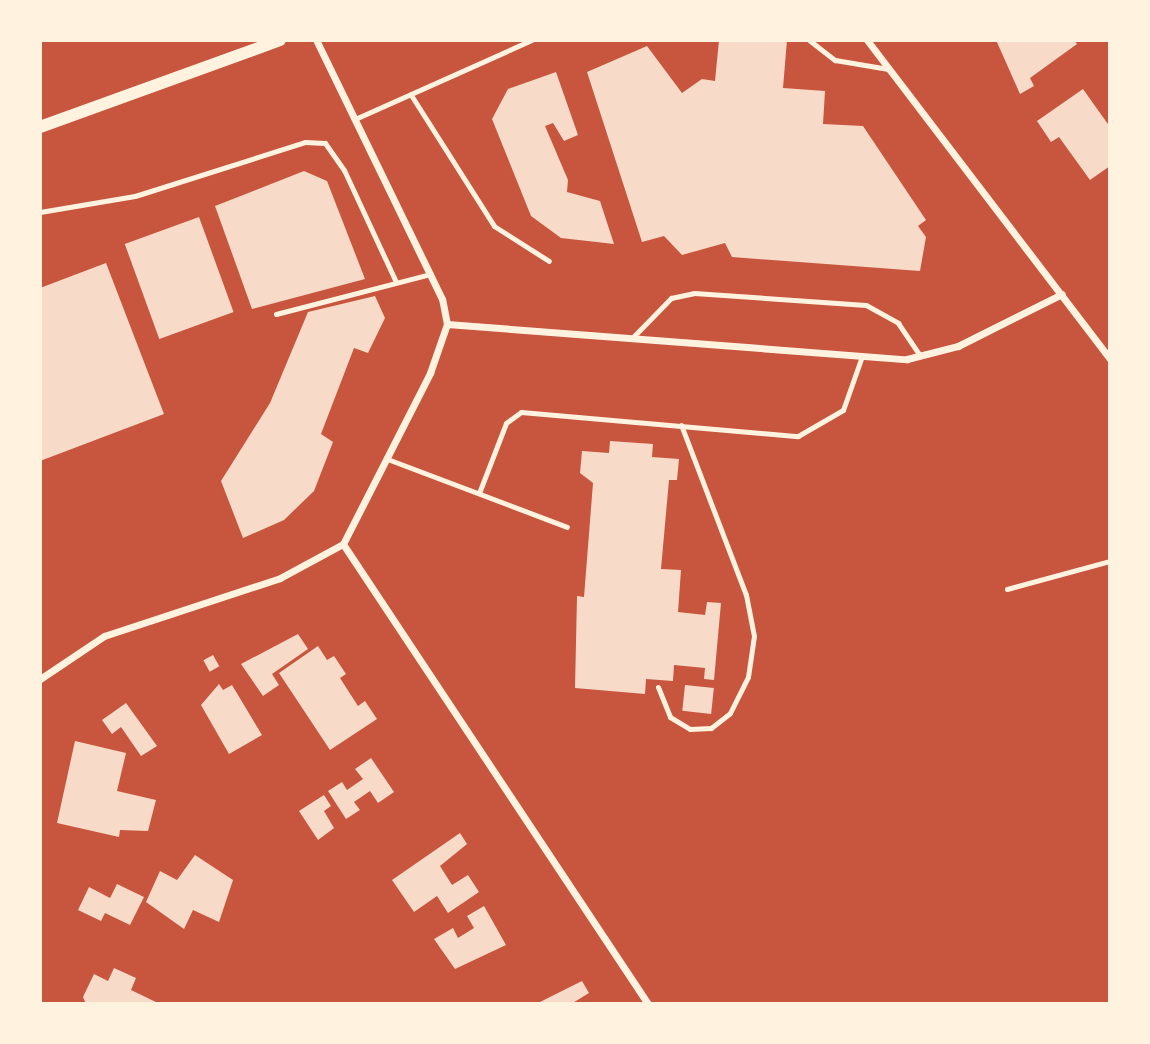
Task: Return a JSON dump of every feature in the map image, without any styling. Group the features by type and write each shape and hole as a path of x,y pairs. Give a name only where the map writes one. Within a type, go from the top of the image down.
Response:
{"street":[{"path":"40,127 280,40"},
{"path":"40,680 104,636 280,578 344,544 390,460 447,324 431,274 316,40"},
{"path":"867,40 1110,359"},
{"path":"447,324 862,356 921,358 1062,294"},
{"path":"344,544 648,1004"}],"lane":[{"path":"355,119 532,40"},
{"path":"809,40 835,60 890,69"},
{"path":"411,95 494,226 549,261"},
{"path":"40,212 135,196 305,142 324,143 344,170 396,282"},
{"path":"276,314 431,274"},
{"path":"632,338 658,309 681,295 812,301 877,308 898,323 921,358"},
{"path":"479,493 506,423 521,412 804,434 843,410 862,356"},
{"path":"658,687 670,717 690,729 711,728 730,713 748,677 754,636 746,596 681,425"},
{"path":"390,460 567,527"},
{"path":"1007,589 1110,561"}],"building":[{"path":"719,40 787,40 783,88 825,91 823,124 863,126 926,220 918,226 926,237 920,271 732,257 725,243 682,255 664,236 642,242 587,72 647,46 682,93 702,79 715,81"},
{"path":"996,40 1074,40 1077,44 1030,78 1034,86 1020,94"},
{"path":"556,72 578,135 564,141 553,123 545,126 568,180 567,192 600,201 614,244 561,238 531,216 492,119 508,89"},
{"path":"1083,89 1110,127 1110,166 1090,180 1059,137 1051,142 1037,121"},
{"path":"304,171 327,181 365,279 252,309 215,206"},
{"path":"199,217 234,312 159,339 125,244"},
{"path":"106,263 164,414 40,461 40,288"},
{"path":"375,296 385,318 368,353 354,348 321,434 333,442 314,491 284,520 243,538 221,481 270,403 308,312"},
{"path":"610,441 653,444 652,457 679,459 677,480 669,480 661,569 681,570 678,612 705,615 707,602 721,603 714,680 704,679 705,668 674,665 673,681 646,679 645,694 575,688 577,596 584,597 593,483 580,473 582,451 609,453"},
{"path":"298,634 308,649 272,674 279,685 263,696 241,664"},
{"path":"318,646 327,660 334,656 346,674 340,678 358,706 365,701 377,719 330,750 279,673"},
{"path":"213,655 219,666 210,672 203,660"},
{"path":"219,684 223,690 232,685 262,735 229,754 201,705"},
{"path":"685,685 714,688 711,714 682,711"},
{"path":"126,703 157,746 141,756 121,727 112,734 102,720"},
{"path":"75,741 126,753 117,791 156,800 148,831 120,830 119,837 57,823"},
{"path":"371,758 394,792 378,803 370,791 354,802 360,810 346,819 328,791 342,782 347,790 363,779 355,769"},
{"path":"324,795 331,806 324,811 334,828 318,840 299,811"},
{"path":"460,833 467,844 440,866 452,885 468,875 479,892 448,913 437,896 414,912 392,880"},
{"path":"195,855 233,880 219,922 193,910 184,929 146,902 160,871 177,880"},
{"path":"117,884 144,897 130,925 105,913 101,921 78,910 89,887 110,898"},
{"path":"484,906 506,945 455,969 434,939 453,928 458,938 474,928 467,916"},
{"path":"114,968 136,978 131,990 160,1004 86,1004 83,997 94,974 108,981"},
{"path":"582,981 589,993 571,1004 536,1004"}]}
